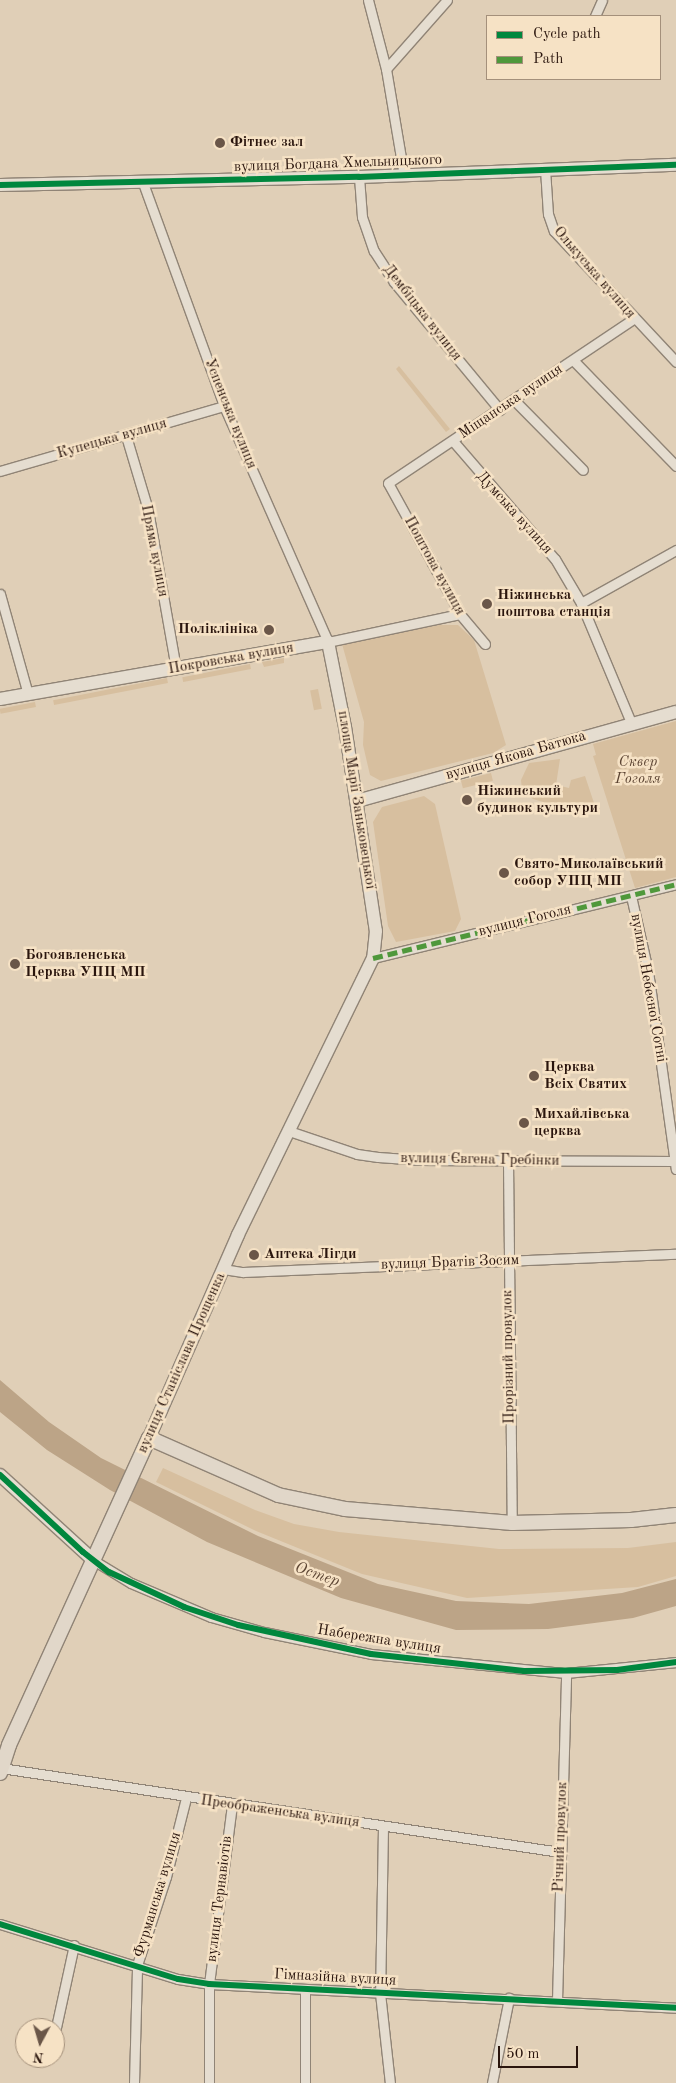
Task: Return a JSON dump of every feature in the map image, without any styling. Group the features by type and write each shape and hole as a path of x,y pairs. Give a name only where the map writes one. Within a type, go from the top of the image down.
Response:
{"main road":[{"name":"вулиця Богдана Хмельницького","path":"0,185 359,177 676,165"},
{"name":"Покровська вулиця","path":"0,699 328,642"},
{"name":"площа Марії Заньковецької","path":"328,642 357,801 376,931 373,958"},
{"name":"вулиця Якова Батюка","path":"357,801 676,712"},
{"name":"вулиця Станіслава Прощенка","path":"0,1771 224,1269 373,958"},
{"path":"149,1438 263,1489 312,1504 450,1520 512,1523 631,1520 676,1515"},
{"path":"0,1475 93,1560"}],"street":[{"path":"368,0 386,69 404,175"},
{"path":"386,69 447,0"},
{"path":"595,15 602,0"},
{"name":"Олькуська вулиця","path":"545,169 548,214 554,231 633,320 676,362"},
{"name":"Дембіцька вулиця","path":"359,177 362,217 374,251 394,282 500,410"},
{"name":"Успенська вулиця","path":"143,182 224,406 328,642"},
{"name":"Міщанська вулиця","path":"388,483 633,320"},
{"path":"573,360 676,466"},
{"path":"514,400 583,470"},
{"name":"Купецька вулиця","path":"0,471 126,436 224,406"},
{"name":"Пряма вулиця","path":"126,436 148,510 176,668"},
{"name":"Думська вулиця","path":"453,441 544,544 581,603 632,725"},
{"name":"Поштова вулиця","path":"388,483 460,614 485,644"},
{"path":"581,603 676,550"},
{"path":"0,594 28,694"},
{"name":"Покровська вулиця","path":"328,642 460,614"},
{"name":"вулиця Гоголя","path":"373,958 676,884"},
{"name":"вулиця Небесної Сотні","path":"631,896 648,971 676,1164"},
{"name":"вулиця Євгена Гребінки","path":"289,1131 357,1154 417,1160 676,1164"},
{"name":"Прорізний провулок","path":"508,1161 512,1523"},
{"name":"вулиця Братів Зосим","path":"224,1269 243,1272 676,1254"},
{"name":"Набережна вулиця","path":"93,1560 109,1572 184,1607 264,1632 402,1659 566,1673 676,1662"},
{"name":"Річний провулок","path":"557,2001 566,1673"},
{"name":"Преображенська вулиця","path":"0,1771 560,1852"},
{"name":"Фурманська вулиця","path":"134,2083 137,1964 166,1877 186,1798"},
{"name":"вулиця Тернавіотів","path":"209,2083 209,1984 232,1805"},
{"path":"383,1827 380,1993 390,2083"},
{"name":"Гімназійна вулиця","path":"0,1924 178,1978 209,1984 676,2008"},
{"path":"58,2018 74,1945"},
{"path":"305,1989 305,2083"},
{"path":"492,2083 509,1998"}],"green space":[{"path":"399,366 450,429 446,432 396,369"},
{"path":"439,625 458,625 474,640 506,745 493,753 381,781 370,775 363,745 364,722 342,644"},
{"path":"284,658 284,663 264,667 262,662"},
{"path":"250,664 251,669 183,682 182,677"},
{"path":"167,678 168,683 54,705 53,700"},
{"path":"318,689 322,709 314,710 310,691"},
{"path":"35,702 36,707 1,714 0,709"},
{"name":"Сквер Гоголя","path":"676,721 676,877 635,888 593,756 596,755 593,744"},
{"path":"560,759 556,785 569,788 571,780 585,776 595,806 550,804 533,799 522,790 521,780 529,763"},
{"path":"491,773 493,781 463,788 461,780"},
{"path":"424,796 435,804 461,919 455,931 396,942 388,926 373,822 382,807"},
{"path":"163,1468 255,1510 294,1524 339,1532 499,1549 628,1548 676,1542 676,1576 638,1587 467,1598 362,1574 256,1531 156,1482"}],"water":[{"name":"Остер","path":"0,1380 49,1422 101,1458 258,1536 378,1584 456,1601 529,1604 622,1593 676,1579 676,1606 633,1618 548,1629 456,1630 341,1598 207,1542 110,1490 47,1450 0,1412"}],"marked path":[{"path":"373,958 676,884"}],"cycle path":[{"path":"0,185 359,177 676,165"},
{"path":"0,1475 83,1552 109,1572 184,1607 238,1625 371,1654 524,1671 617,1670 676,1662"},
{"path":"0,1924 178,1979 209,1984 676,2008"}],"place":[{"name":"Фітнес зал","path":"220,143"},
{"name":"Ніжинська поштова станція","path":"487,604"},
{"name":"Поліклініка","path":"269,630"},
{"name":"Ніжинський будинок культури","path":"467,800"},
{"name":"Свято-Миколаївський собор УПЦ МП","path":"504,873"},
{"name":"Богоявленська Церква УПЦ МП","path":"15,964"},
{"name":"Церква Всіх Святих","path":"534,1076"},
{"name":"Михайлівська церква","path":"524,1123"},
{"name":"Аптека Лігди","path":"254,1255"}]}
